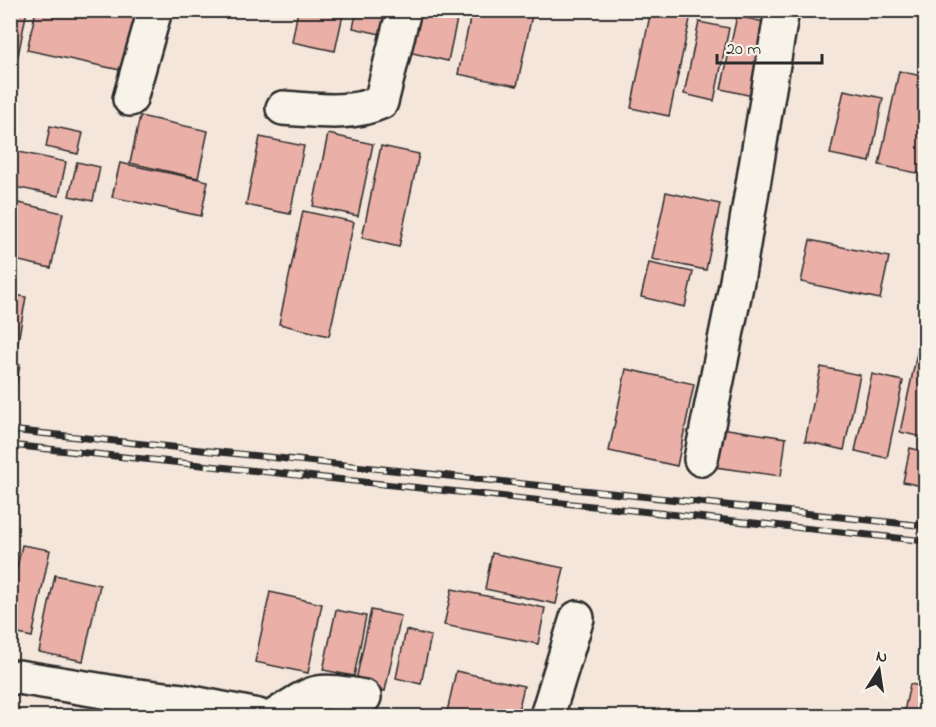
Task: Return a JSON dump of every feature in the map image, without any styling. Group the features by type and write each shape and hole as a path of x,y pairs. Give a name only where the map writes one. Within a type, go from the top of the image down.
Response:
{"street":[{"path":"130,99 155,10"},
{"path":"283,108 340,112 368,108 381,102 404,10"},
{"path":"701,459 736,281 782,10"},
{"path":"547,717 577,618"},
{"path":"10,678 18,677 128,695 182,701 258,717"},
{"path":"275,717 309,694 328,691 364,697"}],"building":[{"path":"10,10 27,10 18,56 10,55"},
{"path":"36,10 101,10 136,18 125,71 27,50"},
{"path":"298,10 344,10 335,51 292,42"},
{"path":"357,10 399,10 394,37 353,28"},
{"path":"417,10 459,10 448,61 408,52"},
{"path":"472,10 533,10 517,86 458,74"},
{"path":"651,10 692,10 669,116 631,108"},
{"path":"737,16 773,24 757,97 721,89"},
{"path":"699,22 729,28 714,101 684,94"},
{"path":"899,71 926,77 926,175 879,165"},
{"path":"844,90 883,98 870,162 830,154"},
{"path":"140,116 208,131 198,178 130,163"},
{"path":"50,126 83,133 78,154 46,147"},
{"path":"328,134 373,144 358,216 313,206"},
{"path":"260,137 304,146 290,214 246,205"},
{"path":"381,146 419,154 399,247 362,238"},
{"path":"10,150 66,162 59,196 10,186"},
{"path":"77,162 100,167 93,201 69,196"},
{"path":"120,163 208,181 201,216 112,197"},
{"path":"666,192 720,204 706,270 652,259"},
{"path":"10,201 63,213 51,268 10,259"},
{"path":"303,211 354,222 329,336 279,324"},
{"path":"810,240 889,257 880,299 801,282"},
{"path":"649,263 693,272 685,307 641,297"},
{"path":"10,294 26,297 15,358 10,357"},
{"path":"926,316 926,438 900,432"},
{"path":"10,364 20,365 14,396 10,395"},
{"path":"821,367 860,375 844,450 805,441"},
{"path":"626,369 694,384 677,466 609,451"},
{"path":"872,374 903,381 887,458 855,451"},
{"path":"721,428 786,438 781,476 715,467"},
{"path":"910,448 926,452 926,487 903,482"},
{"path":"22,545 50,550 32,637 10,632 10,600"},
{"path":"492,553 564,568 556,604 485,589"},
{"path":"55,575 100,585 83,661 39,652"},
{"path":"452,589 545,608 538,644 444,625"},
{"path":"270,592 322,604 308,673 255,662"},
{"path":"336,610 366,616 354,676 323,670"},
{"path":"371,610 401,616 385,691 355,685"},
{"path":"406,630 431,636 421,684 396,678"},
{"path":"456,671 524,686 517,716 466,716 447,712"},
{"path":"910,684 926,687 926,716 903,716"}],"railway":[{"path":"10,430 926,526"},
{"path":"10,445 926,541"}]}
